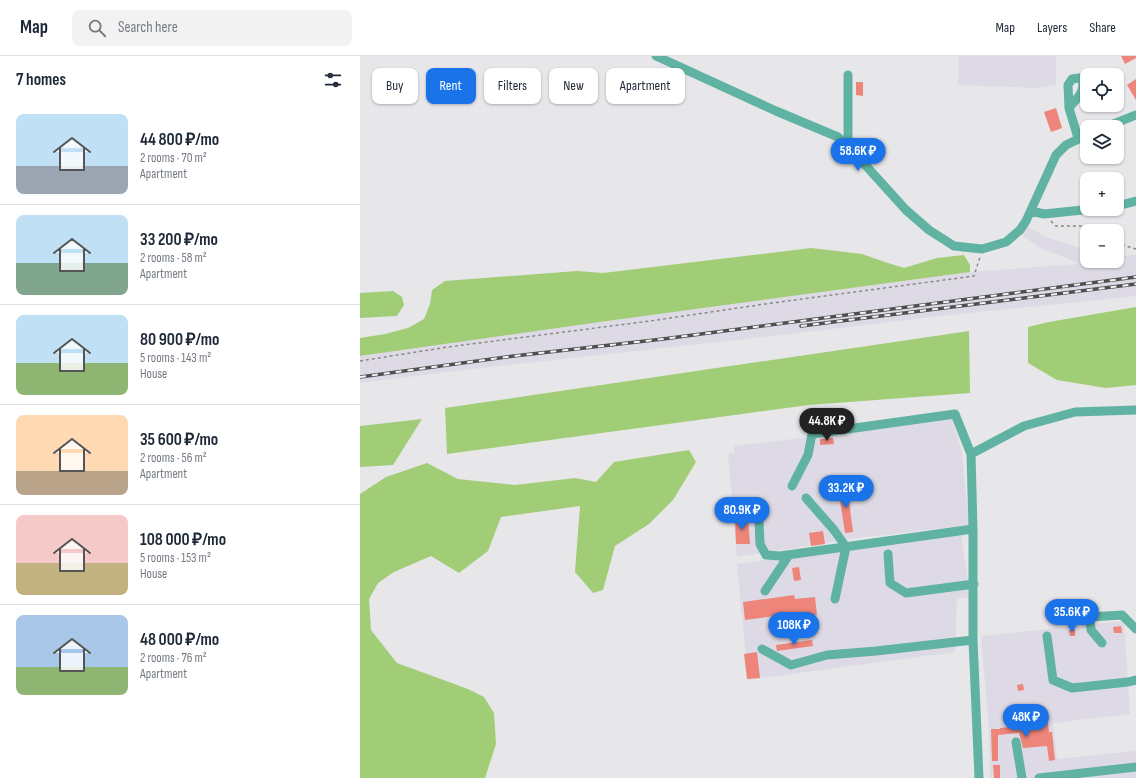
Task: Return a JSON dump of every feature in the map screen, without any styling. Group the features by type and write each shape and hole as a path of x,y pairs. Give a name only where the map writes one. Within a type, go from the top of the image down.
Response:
{"street":[{"path":"656,56 776,111 838,137 906,210 929,230 954,246 982,249 1006,242 1020,230 1031,211 1048,169 1056,155 1066,145 1078,138 1069,108"},
{"path":"848,74 848,146"},
{"path":"1124,120 1136,115"},
{"path":"1124,204 1136,201"},
{"path":"1031,211 1044,214 1080,210"},
{"path":"971,454 1024,426 1075,412 1136,410"},
{"path":"792,486 808,455 812,434 955,414 971,454 974,584 973,640 979,778"},
{"path":"806,498 834,530 846,547 835,599"},
{"path":"759,520 760,544 766,555 780,556 973,529"},
{"path":"888,554 890,583 906,593 974,584"},
{"path":"765,591 789,555"},
{"path":"1102,643 1092,630 1090,617 1122,616 1136,630"},
{"path":"1047,636 1054,680 1072,688 1136,680"},
{"path":"762,649 791,665 827,655 973,640"},
{"path":"1016,742 1022,778"},
{"path":"1039,778 1136,766"}],"path":[{"path":"1044,214 1056,226 1080,226"},
{"path":"1124,245 1136,249"},
{"path":"360,361 448,346 650,321 974,276 982,249"}],"shaded area":[{"path":"959,56 1056,56 1056,85 1038,88 958,85"},
{"path":"1028,227 1049,238 1080,248 1080,268 1124,268 1124,256 1136,255 1136,296 930,317 360,383 360,356 970,272 1078,264 1040,248 1022,235"},
{"path":"951,417 962,452 969,525 858,538 737,557 728,454 735,453 734,446 842,433"},
{"path":"961,533 970,597 957,599 955,652 748,680 737,564"},
{"path":"1124,621 1130,714 1053,723 1057,759 1136,751 1136,778 990,778 989,729 981,636"}],"green space":[{"path":"811,248 862,254 904,268 937,258 964,255 970,265 970,272 360,356 360,338 408,328 424,319 430,304 432,290 445,281 577,271 603,273"},
{"path":"393,291 402,297 404,305 397,316 360,318 360,293"},
{"path":"1136,307 1136,385 1106,388 1057,380 1028,363 1028,327"},
{"path":"969,331 970,393 809,405 447,454 445,408"},
{"path":"422,419 393,465 360,467 360,426"},
{"path":"689,450 696,462 673,500 649,524 615,546 603,590 593,593 575,572 580,506 501,517 488,551 459,573 431,556 394,572 378,583 369,599 371,630 397,663 468,689 484,697 494,713 496,744 485,778 360,778 360,494 386,477 427,463 458,479 515,485 575,478 596,482 614,462"}],"building":[{"path":"1121,56 1136,56 1136,58 1125,64"},
{"path":"1136,79 1136,100 1127,85"},
{"path":"856,82 863,82 863,96 856,95"},
{"path":"1056,108 1062,128 1051,132 1044,112"},
{"path":"833,438 834,444 820,445 820,439"},
{"path":"847,486 853,532 845,533 838,487"},
{"path":"748,517 750,544 736,544 735,518"},
{"path":"823,531 825,544 811,546 809,533"},
{"path":"799,567 801,580 794,581 792,568"},
{"path":"794,595 795,599 815,597 817,615 803,616 803,612 745,620 743,602"},
{"path":"1121,626 1122,633 1114,633 1113,627"},
{"path":"1075,629 1075,636 1070,636 1069,630"},
{"path":"812,640 813,646 777,651 776,645"},
{"path":"757,652 760,678 747,679 744,654"},
{"path":"1023,684 1024,690 1018,691 1017,685"},
{"path":"1048,723 1049,732 1052,732 1055,760 1049,761 1047,746 1023,748 1019,733 998,735 998,761 992,761 991,729"},
{"path":"993,765 1000,765 1000,778 994,778"}],"railway":[{"path":"360,377 1136,277"},
{"path":"801,326 1136,284"}]}
